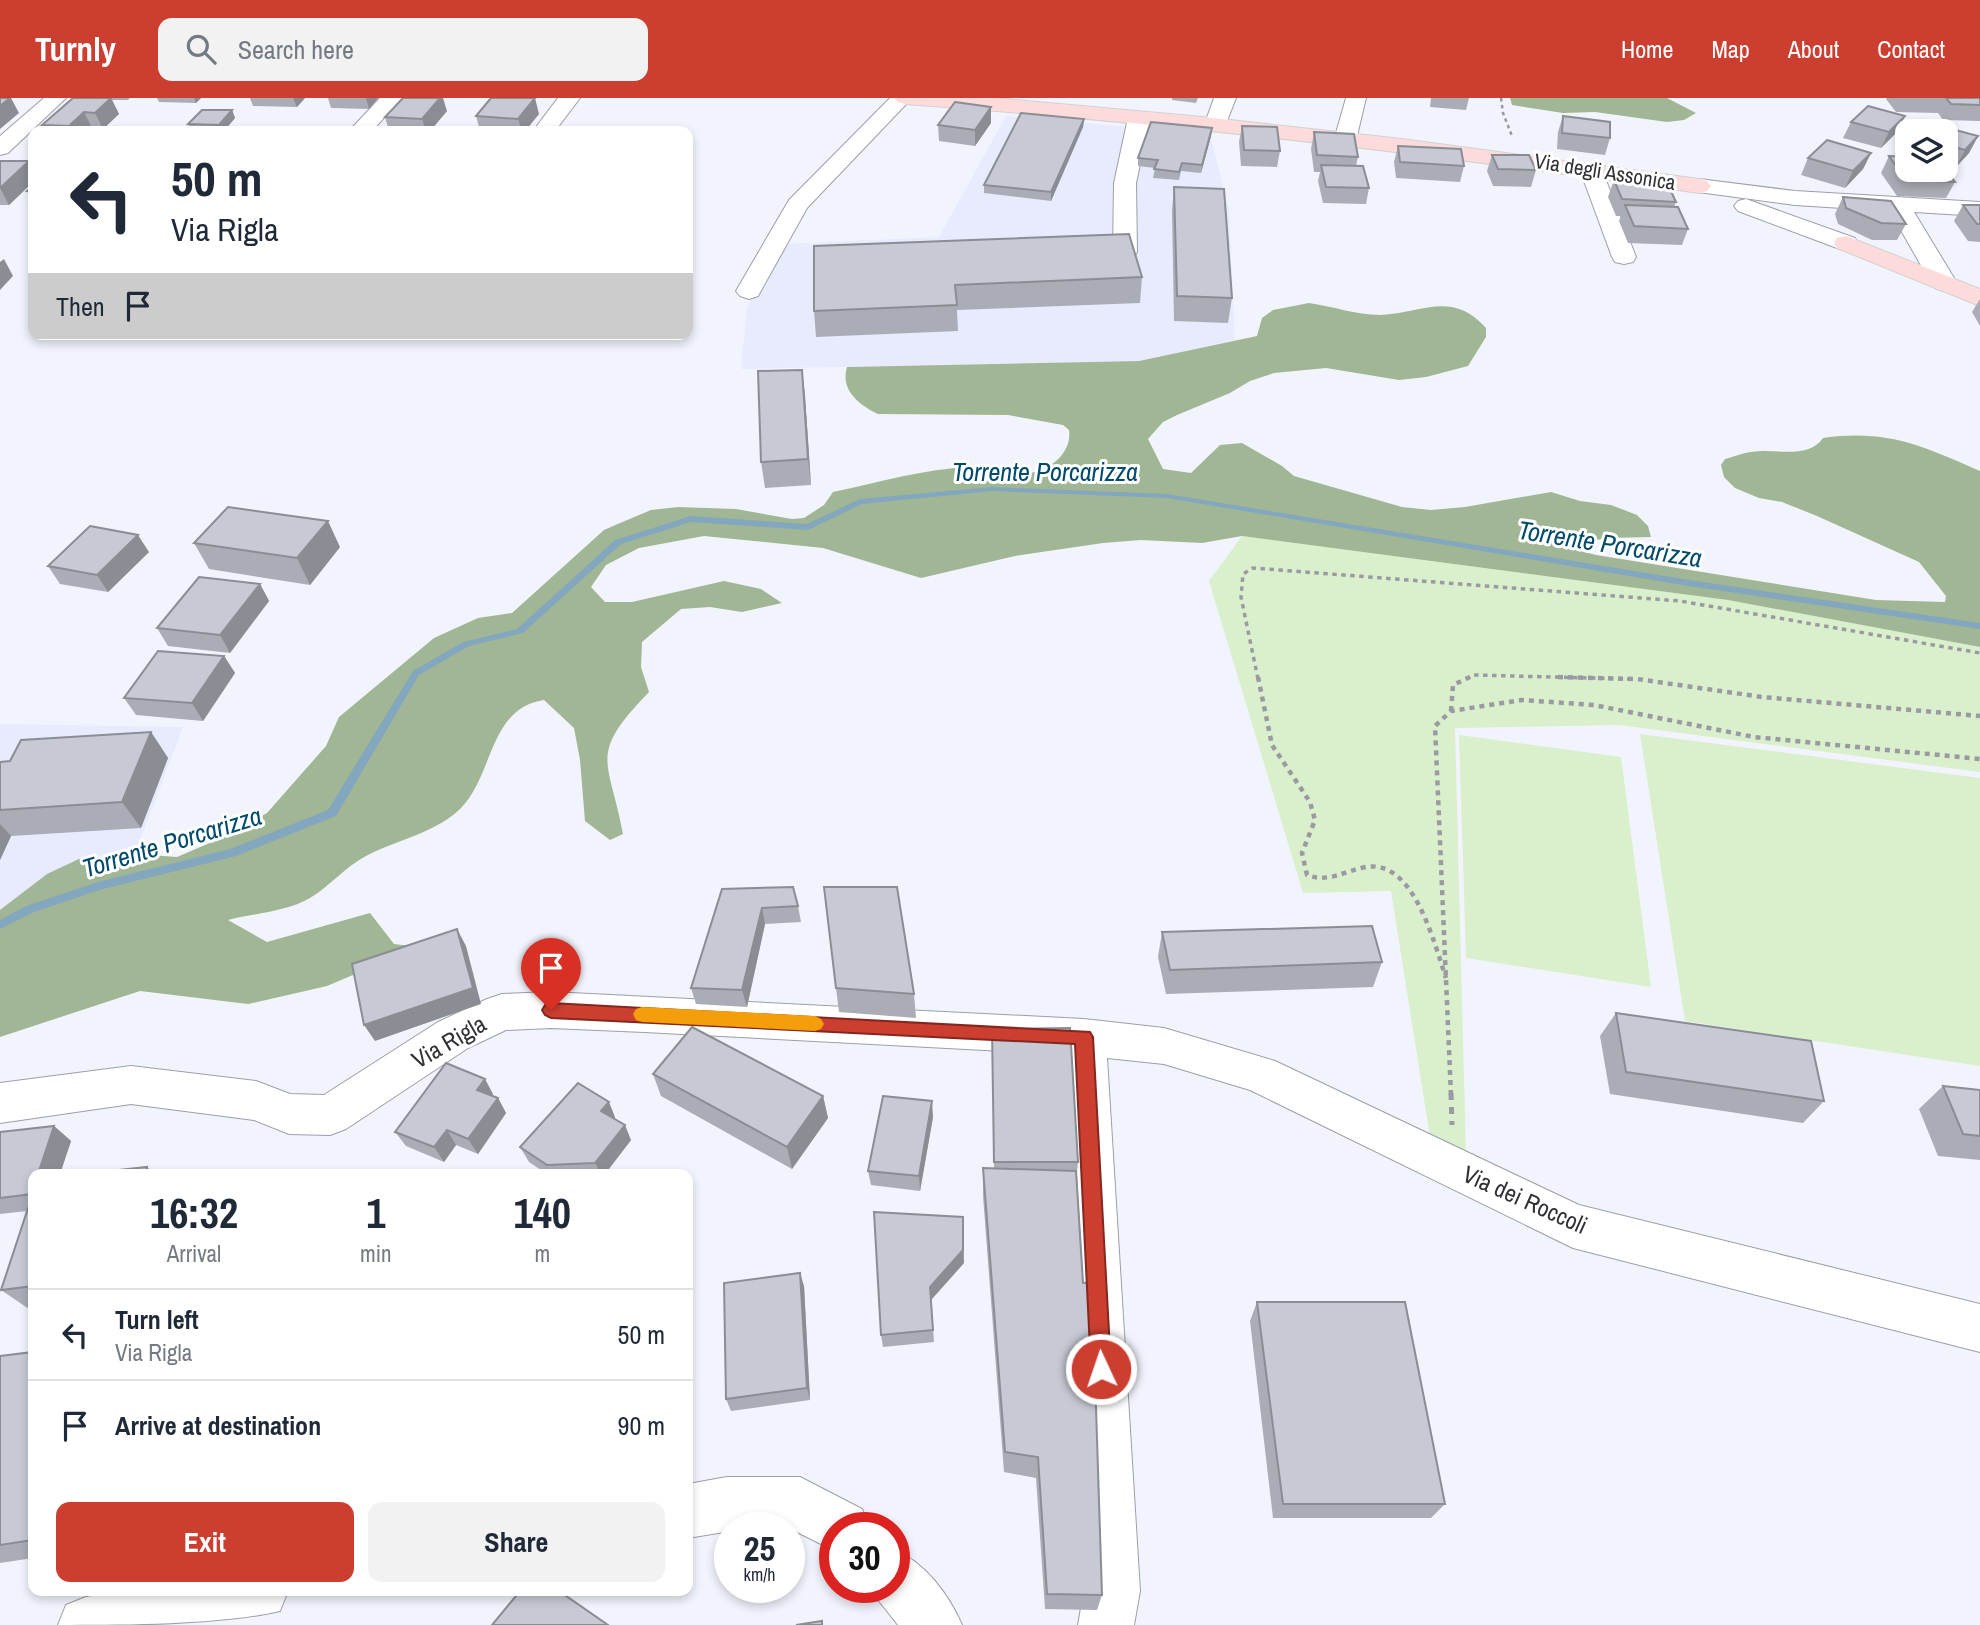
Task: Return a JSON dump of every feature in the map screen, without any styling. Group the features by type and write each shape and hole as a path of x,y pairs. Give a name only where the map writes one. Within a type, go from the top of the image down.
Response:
{"main road":[{"name":"Via degli Assonica","path":"903,98 988,102 1513,158 1699,186"},
{"path":"1846,243 1980,298"}],"street":[{"path":"0,148 56,98"},
{"path":"365,126 392,98"},
{"path":"548,126 569,98"},
{"path":"749,291 797,205 903,98"},
{"path":"1215,126 1225,98"},
{"path":"1345,140 1356,98"},
{"path":"1125,252 1125,183 1139,118"},
{"path":"1591,170 1624,257"},
{"path":"1699,186 1846,243"},
{"name":"Via degli Assonica","path":"1699,186 1812,199 1980,209"},
{"path":"1732,191 1846,243"},
{"path":"1788,215 1785,209 1789,204 1812,199"},
{"path":"1899,206 1944,283"},
{"name":"Via Rigla","path":"0,1103 131,1086 256,1101 289,1114 330,1115 453,1035 502,1013 578,1011 1084,1037"},
{"path":"1084,1037 1112,1591 1106,1625"},
{"name":"Via dei Roccoli","path":"1084,1037 1164,1046 1260,1074 1573,1226 1980,1328"},
{"path":"693,1510 727,1504 800,1504 819,1515"},
{"path":"86,1625 234,1596"},
{"path":"910,1596 934,1625"}],"path":[{"path":"1501,98 1503,113 1512,137 1513,158"},
{"path":"1446,978 1423,911 1402,880 1387,867 1372,863 1330,879 1315,879 1307,875 1303,868 1300,861 1303,845 1315,820 1310,802 1272,745 1241,597 1242,574 1253,568 1680,601 1980,653"},
{"path":"1451,711 1453,685 1474,675 1553,675 1637,679 1762,697 1980,716"},
{"path":"1454,1168 1435,726 1451,711 1522,700 1594,705 1754,737 1980,759"}],"shaded area":[{"path":"1006,116 1210,134 1229,210 1235,340 1139,361 741,369 747,307 783,244 939,237"},
{"path":"0,724 183,727 135,854 81,858 0,910"}],"green space":[{"path":"1510,98 1667,98 1696,113 1684,120 1667,122 1595,112 1563,113 1512,105"},
{"path":"1309,303 1380,315 1436,306 1449,307 1473,316 1486,328 1486,337 1468,366 1426,377 1399,380 1326,368 1274,373 1250,381 1230,393 1163,422 1148,439 1163,469 1191,473 1220,445 1242,443 1294,476 1402,507 1431,510 1465,507 1551,492 1580,501 1611,505 1637,515 1648,526 1651,537 1608,538 1562,546 1596,555 1876,600 1945,602 1946,596 1919,562 1817,516 1735,488 1724,477 1721,465 1725,459 1748,453 1809,449 1823,438 1886,438 1922,447 1980,471 1980,647 1728,600 1242,536 1202,543 1141,540 1103,543 1015,556 921,578 823,548 704,536 639,548 606,565 591,587 605,602 632,602 724,581 761,589 782,603 742,612 710,607 681,609 642,642 641,667 649,692 617,730 608,758 623,834 610,840 585,821 580,760 574,728 544,700 526,706 512,715 494,744 472,794 461,808 440,824 366,856 301,903 228,920 267,942 370,913 394,944 419,947 327,986 248,1004 140,991 0,1037 0,910 47,874 81,858 135,854 177,857 226,836 267,813 326,746 339,717 434,638 478,618 512,613 604,530 651,510 678,507 736,509 792,519 804,518 824,505 833,492 936,470 971,467 1035,472 1055,462 1068,445 1069,430 1063,425 1008,415 878,414 864,406 849,390 846,383 847,367 1139,361 1257,336 1262,318 1273,310"},
{"path":"1242,536 1728,600 1980,647 1980,772 1619,725 1455,728 1466,1157 1430,1137 1391,891 1303,893 1209,581"},
{"path":"1640,734 1980,778 1980,1066 1685,1021"},
{"path":"1459,735 1621,757 1651,987 1466,958"}],"building":[{"path":"0,98 10,98 0,106"},
{"path":"73,98 111,98 95,113 84,112 69,126 42,125"},
{"path":"403,98 440,98 422,119 385,117"},
{"path":"491,98 535,98 518,119 476,116"},
{"path":"1946,98 1980,98 1980,105 1951,104"},
{"path":"955,102 991,107 975,130 938,125"},
{"path":"1868,106 1905,116 1895,119 1895,126 1889,132 1851,122"},
{"path":"202,110 232,110 219,125 188,124"},
{"path":"1021,113 1084,119 1051,192 984,185"},
{"path":"1563,116 1610,122 1610,138 1562,133"},
{"path":"1151,122 1212,128 1202,165 1182,163 1179,172 1154,169 1158,160 1138,158"},
{"path":"1242,126 1277,127 1280,151 1244,150"},
{"path":"1958,131 1978,136 1965,150 1958,148"},
{"path":"1314,132 1354,134 1358,157 1317,155"},
{"path":"1827,140 1871,153 1853,171 1808,158"},
{"path":"1398,146 1461,149 1464,166 1400,162"},
{"path":"1492,155 1529,155 1536,170 1498,169"},
{"path":"0,161 28,161 28,162 0,188"},
{"path":"1321,165 1363,166 1369,188 1326,187"},
{"path":"1614,180 1667,183 1676,202 1622,199"},
{"path":"1174,187 1224,189 1232,298 1177,296"},
{"path":"1843,197 1891,201 1906,224 1881,223 1846,208"},
{"path":"1625,205 1678,207 1688,229 1634,226"},
{"path":"1963,205 1980,205 1980,224 1977,224"},
{"path":"1129,234 1142,277 955,285 957,305 814,311 814,246"},
{"path":"802,370 808,459 761,462 758,371"},
{"path":"228,507 328,521 297,558 194,543"},
{"path":"90,526 138,535 97,575 48,566"},
{"path":"199,577 260,584 220,635 157,628"},
{"path":"158,651 224,656 192,703 124,698"},
{"path":"151,732 122,802 0,810 0,762 10,761 21,740"},
{"path":"793,887 798,906 762,908 742,990 691,988 722,889"},
{"path":"824,887 897,887 914,994 836,988"},
{"path":"1372,926 1382,962 1170,970 1162,932"},
{"path":"457,929 473,988 364,1025 352,964"},
{"path":"1616,1013 1811,1041 1824,1101 1626,1072"},
{"path":"692,1027 823,1096 787,1147 653,1074"},
{"path":"1070,1028 1078,1162 994,1162 992,1029"},
{"path":"446,1063 485,1079 477,1090 498,1098 468,1139 447,1130 434,1147 395,1132"},
{"path":"578,1083 609,1102 601,1111 625,1125 595,1163 547,1165 520,1147"},
{"path":"1943,1086 1980,1090 1980,1136 1963,1134"},
{"path":"883,1096 932,1101 919,1176 868,1171"},
{"path":"54,1126 40,1169 28,1169 28,1194 0,1198 0,1132"},
{"path":"983,1168 1076,1171 1083,1283 1092,1282 1102,1595 1047,1594 1038,1457 1005,1452"},
{"path":"28,1208 28,1287 1,1290"},
{"path":"874,1212 963,1217 963,1250 930,1287 933,1330 881,1335"},
{"path":"800,1273 807,1388 726,1399 724,1283"},
{"path":"1257,1302 1405,1302 1445,1504 1283,1504"},
{"path":"28,1353 28,1541 0,1545 0,1356"},
{"path":"516,1596 566,1596 608,1625 492,1625"},
{"path":"822,1621 822,1625 796,1625"}],"waterway":[{"name":"Torrente Porcarizza","path":"0,925 30,909 98,886 232,853 332,813 416,673 466,644 520,631 618,542 691,519 808,527 860,502 992,489 1167,496 1689,583 1980,626"}],"slow traffic":[{"path":"642,1014 815,1024"}],"route":[{"path":"551,1010 1084,1037 1101,1369"}]}
